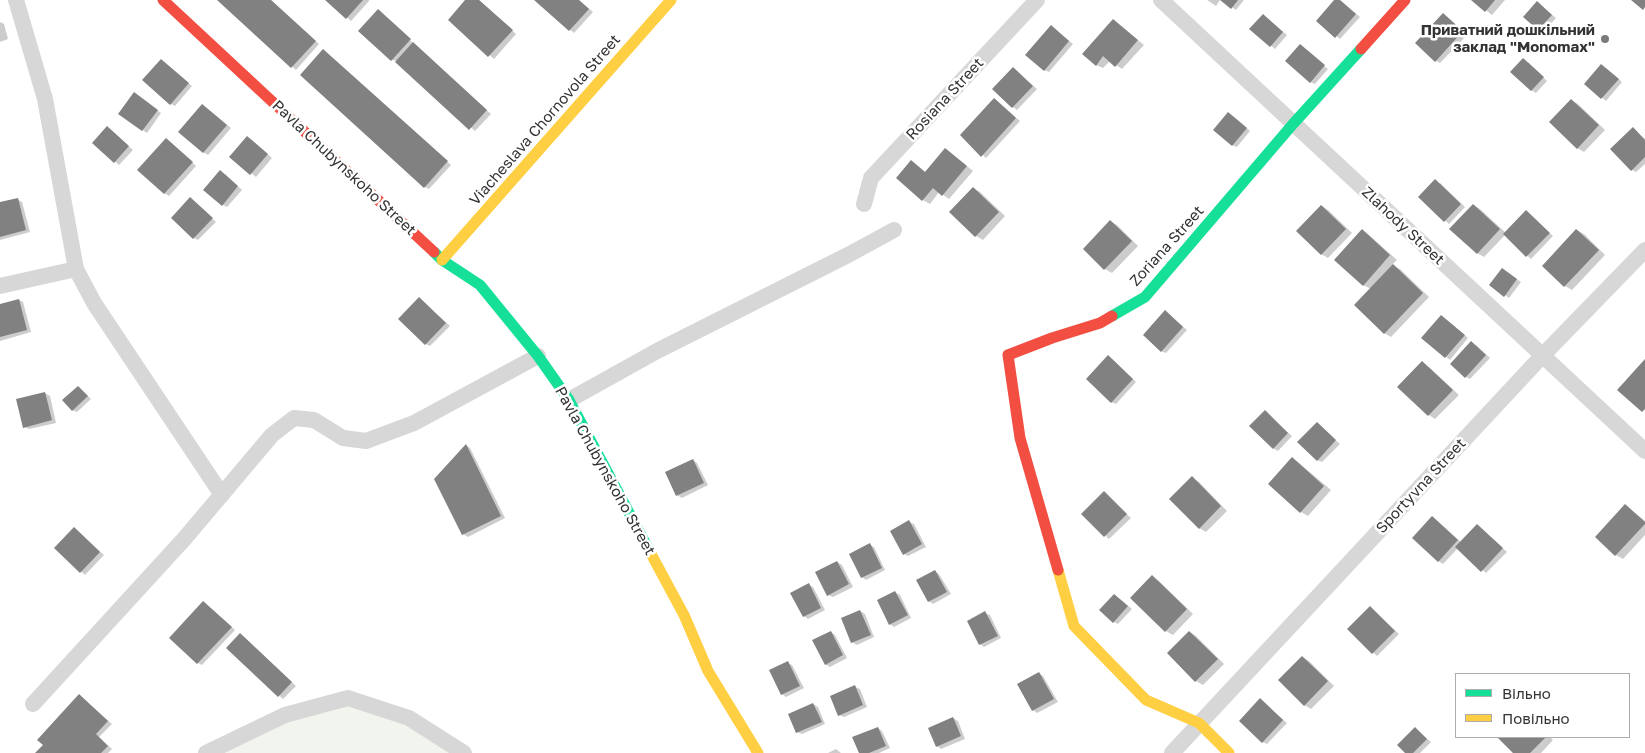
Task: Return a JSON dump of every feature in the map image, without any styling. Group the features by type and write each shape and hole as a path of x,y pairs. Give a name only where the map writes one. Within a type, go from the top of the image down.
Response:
{"street":[{"path":"16,0 45,100 76,269 94,303 222,496"},
{"name":"Pavla Chubynskoho Street","path":"163,0 442,260 480,285 538,356 569,400 684,615 708,671 758,753"},
{"name":"Viacheslava Chornovola Street","path":"442,260 671,0"},
{"name":"Rosiana Street","path":"864,204 871,178 1037,0"},
{"name":"Zlahody Street","path":"1161,0 1645,451"},
{"name":"Zoriana Street","path":"1199,723 1146,700 1074,626 1020,438 1008,355 1052,338 1100,324 1145,296 1293,124 1405,0"},
{"path":"569,400 657,351 894,230"},
{"name":"Sportyvna Street","path":"1172,753 1543,355 1645,250"},
{"path":"0,286 76,269"},
{"path":"33,704 185,538 272,435 294,418 314,420 343,438 366,441 414,423 538,356"},
{"path":"206,753 285,714 348,698 409,718 464,753"},
{"path":"1199,723 1229,753"}],"shaded area":[{"path":"348,698 464,753 206,753"}],"building":[{"path":"217,0 271,0 316,41 291,68"},
{"path":"325,0 363,0 346,19"},
{"path":"465,0 479,0 513,30 488,57 448,20"},
{"path":"534,0 579,0 589,9 569,31"},
{"path":"1220,0 1238,0 1231,9"},
{"path":"1334,0 1340,0 1356,14 1335,38 1316,21"},
{"path":"1471,0 1495,0 1485,12"},
{"path":"1631,0 1645,0 1645,7 1643,10"},
{"path":"1537,1 1552,15 1538,30 1523,17"},
{"path":"378,9 411,39 391,61 358,31"},
{"path":"1443,13 1463,31 1435,62 1415,43"},
{"path":"1263,14 1283,32 1270,47 1249,29"},
{"path":"1113,19 1138,40 1115,67 1103,56 1096,66 1082,54"},
{"path":"1051,25 1069,41 1044,71 1025,55"},
{"path":"413,42 487,110 469,130 395,62"},
{"path":"1300,44 1325,65 1310,83 1285,61"},
{"path":"323,49 448,161 424,188 300,75"},
{"path":"1523,58 1544,77 1531,91 1510,72"},
{"path":"161,59 189,83 170,105 142,80"},
{"path":"1601,64 1619,79 1601,99 1584,84"},
{"path":"1013,67 1033,86 1012,108 992,89"},
{"path":"134,92 158,110 142,131 118,114"},
{"path":"994,98 1016,118 981,157 960,135"},
{"path":"1571,99 1599,125 1577,149 1549,122"},
{"path":"202,104 227,125 203,153 178,132"},
{"path":"1228,112 1247,128 1232,146 1213,130"},
{"path":"107,126 129,146 114,163 92,143"},
{"path":"1633,127 1645,140 1645,157 1631,171 1610,149"},
{"path":"247,136 268,154 250,175 229,157"},
{"path":"166,138 193,162 164,194 137,170"},
{"path":"945,148 967,166 942,196 933,188 922,201 896,178 911,160 925,172"},
{"path":"220,170 238,186 222,206 203,190"},
{"path":"1435,179 1461,204 1444,222 1418,197"},
{"path":"973,187 999,212 975,237 949,212"},
{"path":"190,197 213,218 193,239 171,218"},
{"path":"18,198 26,230 0,237 0,202"},
{"path":"1473,204 1500,229 1477,254 1449,229"},
{"path":"1321,205 1346,229 1321,255 1296,231"},
{"path":"1526,210 1550,233 1526,257 1503,234"},
{"path":"1110,220 1132,241 1104,270 1083,249"},
{"path":"1362,229 1390,255 1363,286 1334,260"},
{"path":"1576,229 1599,250 1564,287 1542,266"},
{"path":"1393,264 1423,293 1384,334 1354,305"},
{"path":"1502,268 1517,279 1504,297 1489,285"},
{"path":"419,297 446,323 425,345 398,319"},
{"path":"19,299 27,330 0,337 0,304"},
{"path":"1165,310 1183,327 1161,352 1143,335"},
{"path":"1441,315 1465,335 1445,358 1421,338"},
{"path":"1471,341 1486,355 1465,378 1450,364"},
{"path":"1108,355 1133,379 1111,403 1086,379"},
{"path":"1645,359 1645,409 1642,412 1617,390"},
{"path":"1422,361 1453,390 1428,416 1397,387"},
{"path":"78,386 88,396 72,411 62,400"},
{"path":"45,392 52,420 23,428 16,399"},
{"path":"1265,410 1288,433 1273,449 1249,426"},
{"path":"1317,422 1336,440 1317,461 1297,442"},
{"path":"466,444 501,516 462,535 434,479"},
{"path":"1292,457 1324,486 1300,513 1268,484"},
{"path":"693,459 704,483 676,496 665,472"},
{"path":"1192,476 1221,506 1199,529 1169,499"},
{"path":"1104,491 1127,514 1104,537 1081,514"},
{"path":"1625,504 1645,524 1615,556 1595,537"},
{"path":"1432,516 1458,540 1438,562 1412,538"},
{"path":"909,520 922,544 903,555 890,531"},
{"path":"1477,524 1503,548 1481,572 1455,547"},
{"path":"74,527 100,552 80,573 54,548"},
{"path":"870,543 882,568 861,578 849,554"},
{"path":"837,561 849,584 827,596 815,572"},
{"path":"935,570 947,592 928,602 916,580"},
{"path":"1152,575 1187,609 1165,632 1130,598"},
{"path":"809,583 821,608 803,617 790,593"},
{"path":"895,591 908,615 889,625 877,600"},
{"path":"1114,594 1128,606 1113,623 1099,610"},
{"path":"203,601 232,627 197,664 169,638"},
{"path":"1370,606 1395,631 1372,654 1347,629"},
{"path":"860,610 871,635 851,643 841,618"},
{"path":"985,611 998,636 979,645 967,621"},
{"path":"831,631 843,655 825,665 812,640"},
{"path":"1189,631 1218,659 1195,682 1167,653"},
{"path":"240,633 292,682 278,697 226,648"},
{"path":"1302,656 1328,681 1304,706 1278,680"},
{"path":"788,661 800,686 781,695 769,670"},
{"path":"1039,672 1054,699 1032,711 1017,684"},
{"path":"855,685 863,705 838,716 830,696"},
{"path":"79,694 108,721 96,734 108,746 101,753 35,753 43,745 37,740"},
{"path":"1260,698 1283,720 1262,743 1239,721"},
{"path":"813,703 822,722 796,733 788,714"},
{"path":"953,717 961,736 936,747 928,728"},
{"path":"878,727 886,746 869,753 859,753 852,737"},
{"path":"1415,727 1427,739 1413,753 1405,753 1397,745"},
{"path":"1498,738 1545,738 1530,753 1513,753"}],"traffic: fast":[{"path":"1112,316 1145,297 1293,124 1361,49"},
{"path":"434,252 442,260 480,285 538,356 569,400 650,552"}],"traffic: slow":[{"path":"442,260 671,0"},
{"path":"650,552 684,615 708,671 758,753"},
{"path":"1058,570 1074,626 1146,700 1199,723 1229,753"}],"traffic: jam":[{"path":"163,0 434,252"},
{"path":"1361,49 1405,0"},
{"path":"1058,570 1020,438 1008,355 1052,338 1100,323 1112,316"}],"place":[{"name":"Приватний дошкільний заклад \"Monomax\"","path":"1605,39"}]}
